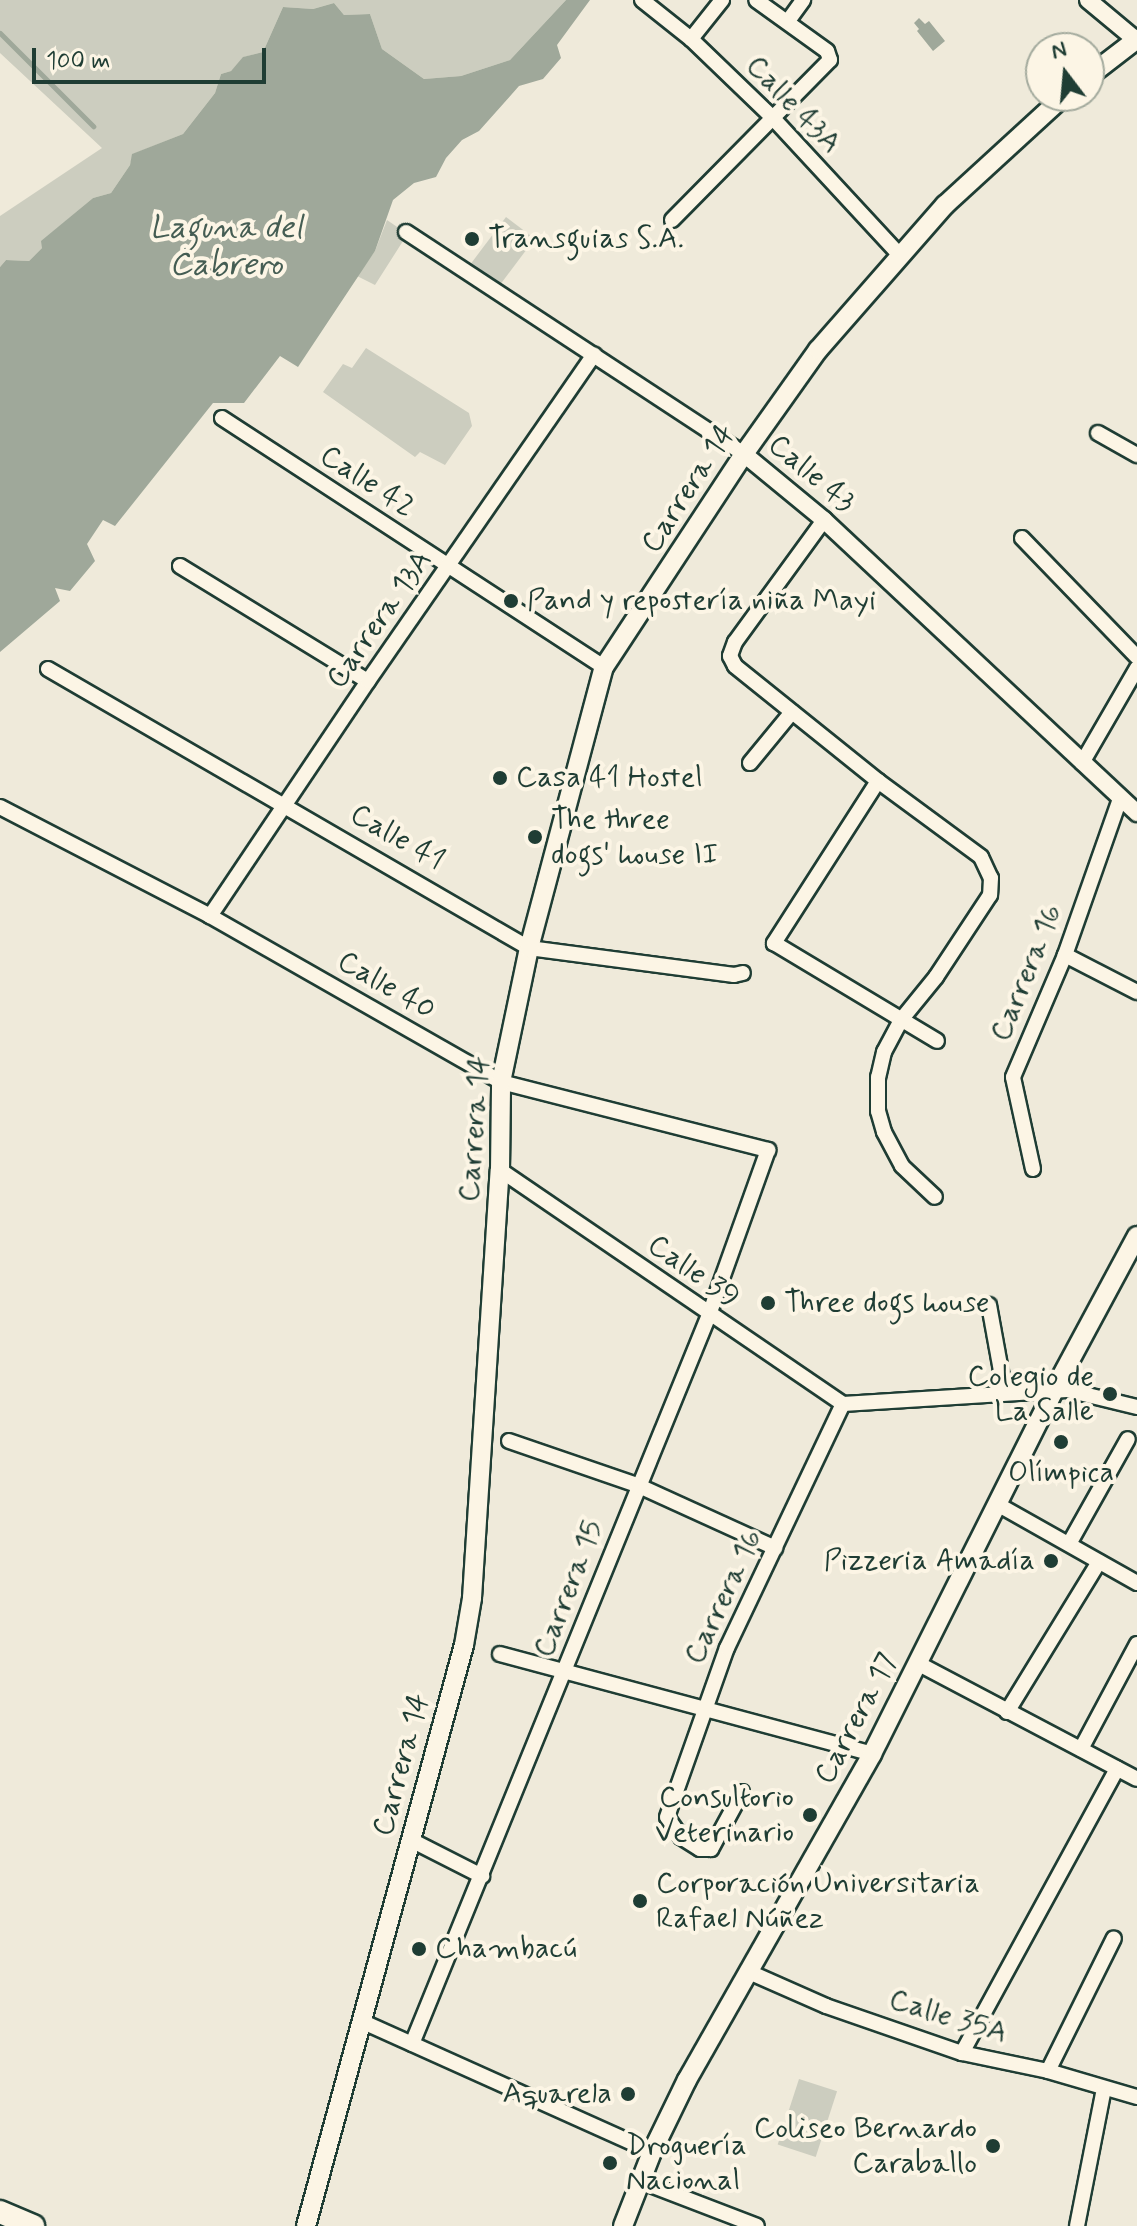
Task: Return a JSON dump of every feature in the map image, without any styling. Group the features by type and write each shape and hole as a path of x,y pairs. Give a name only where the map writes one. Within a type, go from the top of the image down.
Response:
{"highway":[{"path":"0,2212 33,2226"}],"main road":[{"path":"1105,64 1137,40"},
{"name":"Carrera 14","path":"306,2226 464,1645 472,1598 500,1170 501,1082 529,948 604,667 744,454 818,350 899,254 995,157 1046,112"},
{"name":"Carrera 17","path":"623,2226 652,2152 687,2080 872,1754 1054,1390 1137,1236"}],"street":[{"name":"Calle 43A","path":"642,0 691,39 771,116 899,254"},
{"path":"691,39 722,0"},
{"path":"672,220 831,55 756,0"},
{"path":"788,21 803,0"},
{"path":"1088,0 1137,40"},
{"name":"Calle 43","path":"406,232 744,454 824,520 1137,813"},
{"name":"Carrera 13A","path":"210,916 594,355"},
{"name":"Calle 42","path":"222,418 604,667"},
{"path":"1098,433 1137,455"},
{"path":"824,520 735,642 730,656 735,666 878,781 981,857 991,878 990,895 979,915 936,977 901,1020 884,1052 878,1077 878,1111 884,1132 902,1166 935,1197"},
{"path":"1022,538 1137,657"},
{"path":"180,566 368,681"},
{"path":"1082,763 1137,668"},
{"name":"Calle 41","path":"48,669 286,804 529,948 734,975 743,973"},
{"path":"750,763 792,712"},
{"path":"878,781 774,943 937,1041"},
{"name":"Carrera 16","path":"1033,1169 1013,1077 1065,955 1120,799"},
{"name":"Calle 40","path":"0,807 210,916 501,1082 768,1150"},
{"path":"1065,955 1137,992"},
{"name":"Carrera 15","path":"412,2044 565,1672 637,1485 709,1315 768,1150"},
{"name":"Calle 39","path":"500,1170 843,1404"},
{"path":"989,1305 1005,1393"},
{"path":"843,1404 1054,1390 1137,1407"},
{"name":"Carrera 16","path":"742,1792 711,1849 700,1849 681,1837 667,1817 727,1648 843,1404"},
{"path":"1069,1544 1128,1439"},
{"path":"509,1441 637,1485 775,1548"},
{"path":"997,1504 1137,1582"},
{"path":"1007,1712 1099,1562"},
{"path":"1081,1749 1137,1644"},
{"path":"500,1654 872,1754"},
{"path":"919,1664 1137,1779"},
{"path":"1122,1673 1137,1681"},
{"path":"962,2053 1117,1769"},
{"path":"411,1840 482,1876"},
{"path":"1048,2071 1114,1938"},
{"name":"Calle 35A","path":"749,1972 826,2006 962,2053 1048,2071 1137,2097"},
{"path":"361,2021 652,2152"},
{"path":"1077,2226 1104,2089"},
{"path":"640,2181 757,2226"}],"shaded area":[{"path":"0,0 566,0 510,60 461,76 424,79 382,49 370,14 344,15 334,3 313,9 283,7 263,52 244,57 231,71 221,74 215,93 183,134 133,154 130,165 111,193 93,198 42,241 42,248 29,261 6,260 0,267 0,216 102,148 0,53"},
{"path":"506,217 535,239 498,287 469,266"},
{"path":"387,220 403,231 403,241 375,285 357,276 375,251"},
{"path":"366,348 469,413 472,426 445,465 420,452 415,457 323,392 343,364 352,368"},
{"path":"799,2079 837,2091 816,2157 778,2145"}],"water":[{"name":"Laguna del Cabrero","path":"566,0 590,0 557,45 561,58 543,79 519,86 479,131 462,140 446,158 436,177 414,183 393,200 375,251 298,367 280,356 244,403 213,403 115,526 103,520 87,544 95,561 70,591 55,588 60,601 0,652 0,267 6,260 29,261 42,248 41,241 93,198 111,193 130,165 132,154 183,134 215,93 221,74 231,71 243,57 263,52 283,7 313,9 334,3 344,15 370,14 382,49 424,79 461,76 510,60"},
{"path":"919,18 925,24 929,21 945,41 933,51 917,31 919,29 914,23"}],"waterway":[{"path":"0,33 93,126"}],"place":[{"name":"Transguias S.A.","path":"472,239"},
{"name":"Pand y repostería niña Mayi","path":"511,601"},
{"name":"Casa 41 Hostel","path":"500,778"},
{"name":"The three dogs' house II","path":"535,837"},
{"name":"Three dogs house","path":"768,1303"},
{"name":"Colegio de La Salle","path":"1110,1394"},
{"name":"Olímpica","path":"1061,1442"},
{"name":"Pizzeria Amadía","path":"1051,1561"},
{"name":"Consultorio Veterinario","path":"810,1815"},
{"name":"Corporación Universitaria Rafael Núñez","path":"640,1901"},
{"name":"Chambacú","path":"419,1949"},
{"name":"Aquarela","path":"628,2094"},
{"name":"Coliseo Bernardo Caraballo","path":"993,2146"},
{"name":"Droguería Nacional","path":"610,2163"}]}
